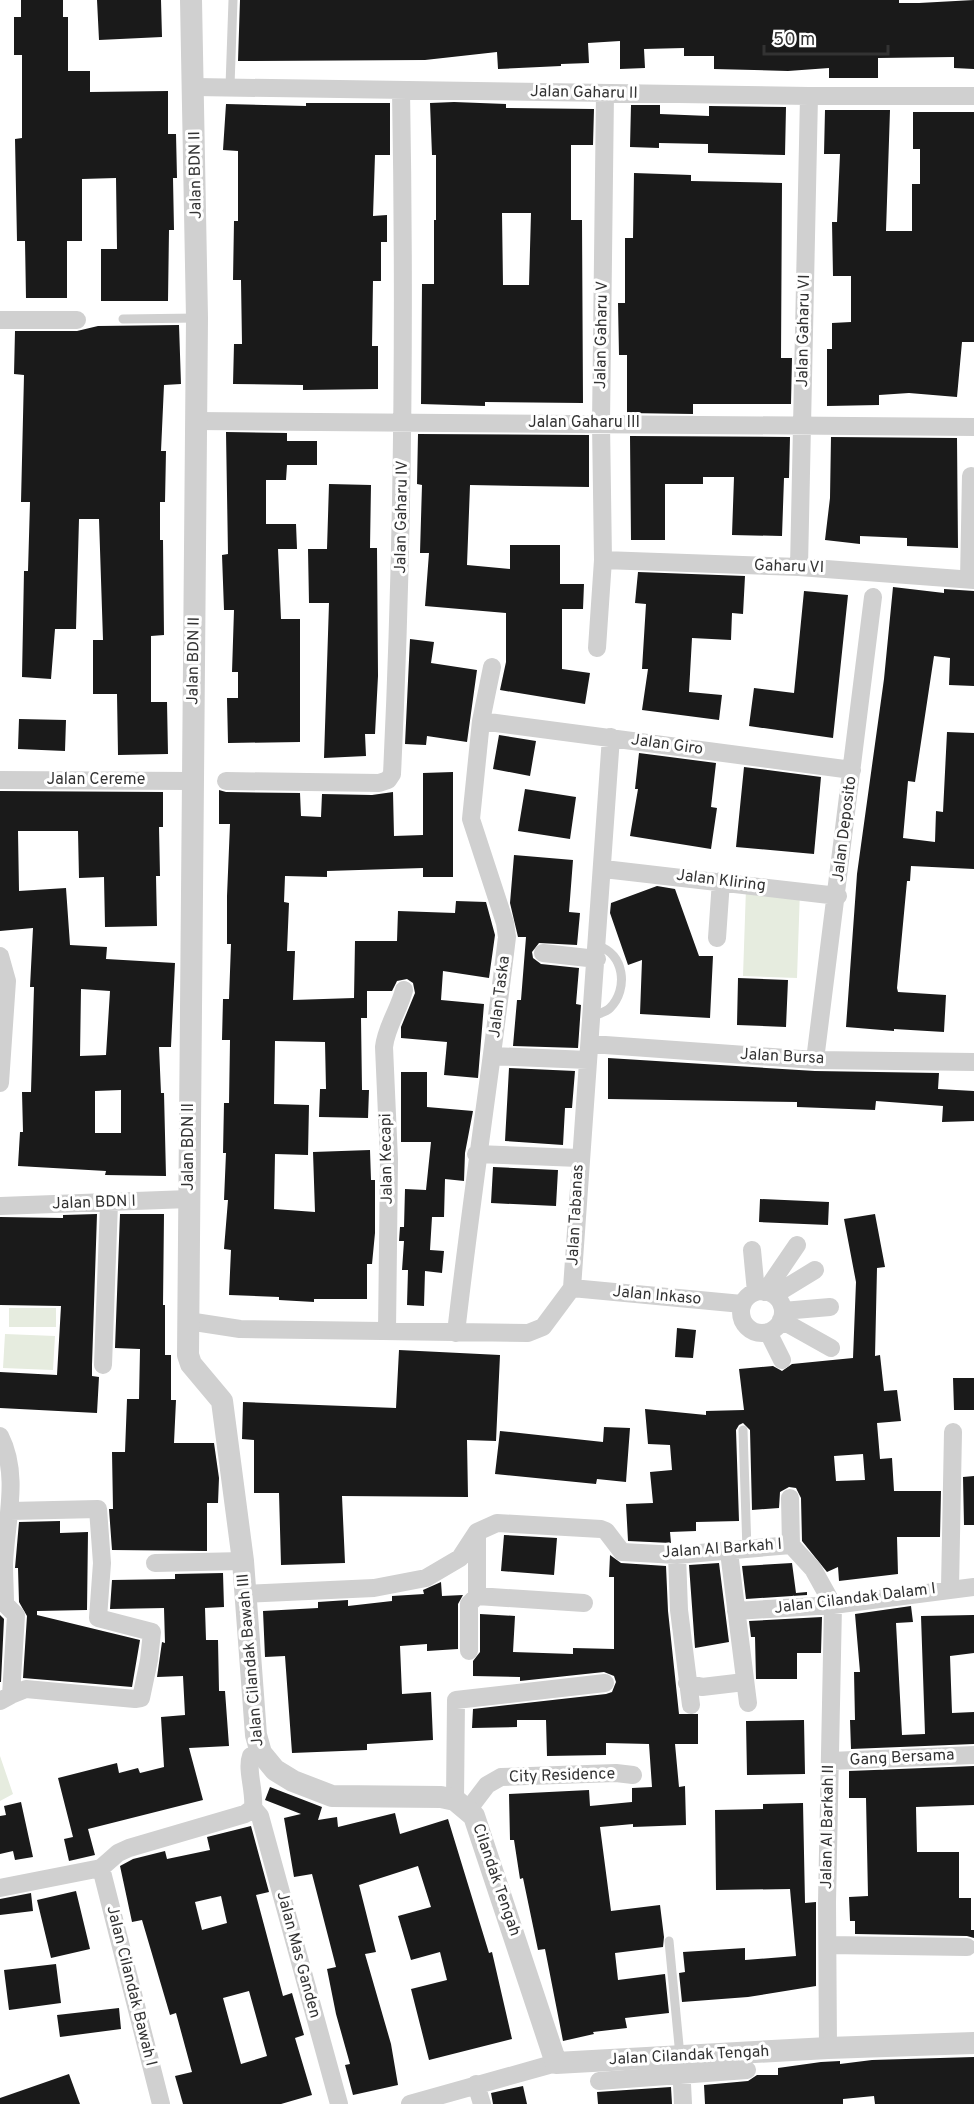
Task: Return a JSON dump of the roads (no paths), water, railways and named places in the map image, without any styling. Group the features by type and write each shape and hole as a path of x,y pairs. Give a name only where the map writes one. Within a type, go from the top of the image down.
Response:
{"street":[{"name":"Jalan BDN II","path":"188,1321 191,780 196,624 197,318 195,87 191,0"},
{"name":"Jalan Gaharu II","path":"195,87 809,96 974,96"},
{"name":"Jalan Gaharu IV","path":"226,781 379,783 388,780 392,774 400,617 404,423 402,90"},
{"name":"Jalan Gaharu V","path":"597,648 603,560 601,423 605,93"},
{"name":"Jalan Gaharu VI","path":"799,567 809,96"},
{"path":"0,320 77,320"},
{"name":"Jalan Gaharu III","path":"195,421 973,427"},
{"path":"971,476 971,580"},
{"name":"Gaharu VI","path":"603,560 799,567 971,580"},
{"name":"Jalan Deposito","path":"815,1060 838,896 873,597"},
{"name":"Jalan Taska","path":"456,1333 476,1154 493,1056 507,937 483,853 472,828 482,721 492,667"},
{"name":"Jalan Giro","path":"482,721 852,770"},
{"name":"Jalan Tabanas","path":"188,1321 240,1329 456,1333 537,1332 572,1288 579,1158 604,868 611,737"},
{"name":"Jalan Cereme","path":"0,780 191,780"},
{"name":"Jalan Kliring","path":"604,868 838,896"},
{"path":"717,938 722,881"},
{"path":"543,953 598,952"},
{"path":"0,956 7,981 0,1083"},
{"name":"Jalan Kecapi","path":"387,1331 389,1160 384,1047 404,990"},
{"name":"Jalan Bursa","path":"493,1056 589,1052 815,1060 974,1062"},
{"path":"476,1154 579,1158"},
{"name":"Jalan BDN I","path":"0,1206 189,1199"},
{"path":"103,1365 109,1203"},
{"path":"767,1307 797,1245"},
{"path":"752,1250 782,1360"},
{"path":"767,1307 815,1270"},
{"name":"Jalan Inkaso","path":"572,1288 767,1307"},
{"path":"767,1307 830,1307"},
{"path":"767,1307 831,1348"},
{"name":"Jalan Cilandak Bawah III","path":"188,1321 189,1360 222,1401 243,1561 256,1735 261,1753 251,1756 249,1762 254,1788 253,1808"},
{"path":"950,1588 953,1432"},
{"path":"0,1436 7,1450 10,1510 4,1563 5,1605 16,1615 6,1698"},
{"name":"Jalan Al Barkah I","path":"477,1532 497,1522 601,1529 609,1534 619,1551 677,1555 738,1551 791,1545 790,1498"},
{"path":"6,1698 26,1689 141,1698 152,1632 98,1618 102,1563 99,1509 10,1510"},
{"path":"245,1594 374,1588 426,1578 460,1558 477,1532"},
{"path":"469,1651 469,1604 477,1596 477,1532"},
{"path":"791,1545 813,1569 833,1605"},
{"path":"738,1551 736,1611 748,1703"},
{"path":"677,1555 679,1610 691,1706"},
{"path":"155,1563 243,1561"},
{"name":"Jalan Cilandak Dalam I","path":"736,1611 833,1605 950,1588 974,1587"},
{"path":"477,1596 584,1603"},
{"name":"Jalan Al Barkah II","path":"828,2048 833,1605"},
{"path":"261,1753 275,1770 332,1796 461,1805 456,1700 605,1683"},
{"path":"687,1683 702,1687 736,1683"},
{"name":"Gang Bersama","path":"830,1761 974,1755"},
{"name":"City Residence","path":"461,1805 487,1785 501,1778 616,1773 633,1775"},
{"name":"Cilandak Tengah","path":"461,1805 480,1828 556,2063"},
{"path":"0,1888 101,1868 118,1852 245,1814 253,1808"},
{"name":"Jalan Mas Ganden","path":"253,1808 263,1828 339,2104"},
{"name":"Jalan Cilandak Bawah I","path":"101,1868 161,2104"},
{"path":"828,1945 967,1947"},
{"name":"Jalan Cilandak Tengah","path":"410,2104 556,2063 681,2066 828,2048 974,2043"},
{"path":"681,2066 683,2104"},
{"path":"599,2081 681,2066 747,2070"},
{"path":"477,2084 482,2104"}],"lane":[{"path":"230,87 233,0"},
{"path":"123,319 197,318"},
{"path":"593,1016 609,1010 617,998 621,980 618,960 610,949 598,952"},
{"path":"738,1551 743,1430"},
{"path":"669,1941 681,2066"}]}
